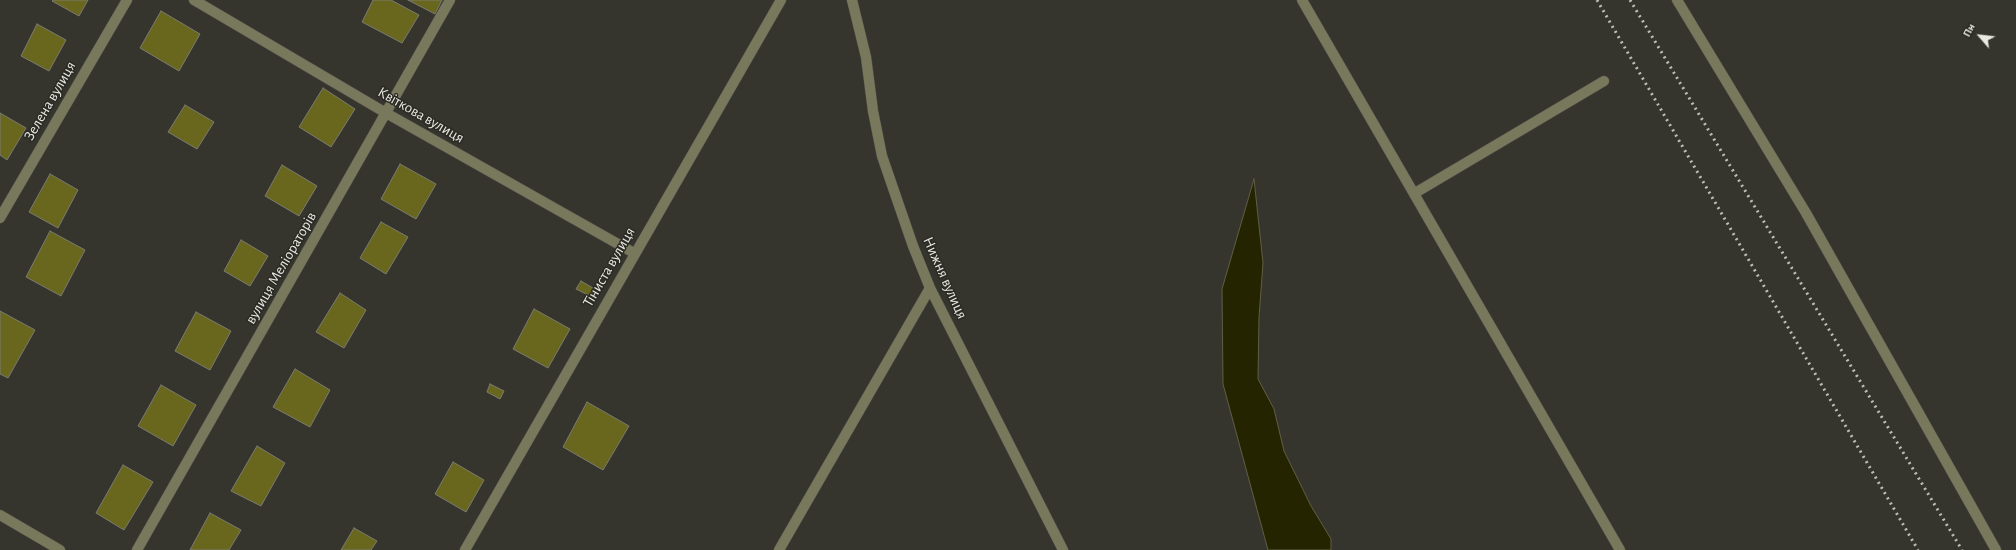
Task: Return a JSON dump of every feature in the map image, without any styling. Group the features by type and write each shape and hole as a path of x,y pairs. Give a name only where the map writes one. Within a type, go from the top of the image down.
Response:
{"street":[{"name":"Зелена вулиця","path":"0,218 127,0"},
{"name":"Квіткова вулиця","path":"194,0 386,113 634,254"},
{"name":"вулиця Меліораторів","path":"137,550 450,0"},
{"name":"Тіниста вулиця","path":"465,550 781,0"},
{"name":"Нижня вулиця","path":"852,0 866,57 873,111 882,156 913,246 930,288 1063,550"},
{"path":"1302,0 1415,193 1620,550"},
{"path":"1677,0 1806,213 1996,550"},
{"path":"1415,193 1604,81"},
{"path":"779,550 930,288"},
{"path":"0,515 60,550"}],"shaded area":[{"path":"1254,179 1263,263 1259,317 1258,379 1274,409 1284,451 1311,506 1331,539 1331,550 1268,550 1223,384 1222,289"}],"building":[{"path":"88,0 79,16 52,1"},
{"path":"373,0 391,0 419,15 402,43 362,22"},
{"path":"408,0 442,0 435,14"},
{"path":"161,11 200,34 179,71 140,48"},
{"path":"37,24 66,40 49,71 21,56"},
{"path":"323,88 355,109 331,147 299,127"},
{"path":"185,105 214,122 197,149 168,132"},
{"path":"0,113 26,128 7,160 0,155"},
{"path":"400,164 436,184 416,219 381,199"},
{"path":"282,165 317,186 299,216 265,196"},
{"path":"50,174 78,190 58,228 29,212"},
{"path":"381,222 408,237 386,274 360,258"},
{"path":"50,231 85,250 61,296 26,277"},
{"path":"241,240 268,256 250,286 224,271"},
{"path":"581,281 598,291 594,298 576,289"},
{"path":"340,293 366,310 344,348 316,332"},
{"path":"534,309 570,329 548,368 513,349"},
{"path":"0,311 35,330 8,378 0,374"},
{"path":"196,312 231,331 210,370 175,351"},
{"path":"295,369 330,390 310,427 273,407"},
{"path":"490,384 504,391 500,399 487,392"},
{"path":"161,385 196,405 173,446 138,426"},
{"path":"587,402 629,426 603,470 563,447"},
{"path":"257,446 285,463 261,506 231,491"},
{"path":"453,462 484,480 466,512 435,494"},
{"path":"123,465 153,482 124,530 96,513"},
{"path":"210,513 241,530 229,550 190,550"},
{"path":"354,528 377,541 371,550 341,550"}],"railway":[{"path":"1597,0 1918,550"},
{"path":"1630,0 1962,550"}]}
